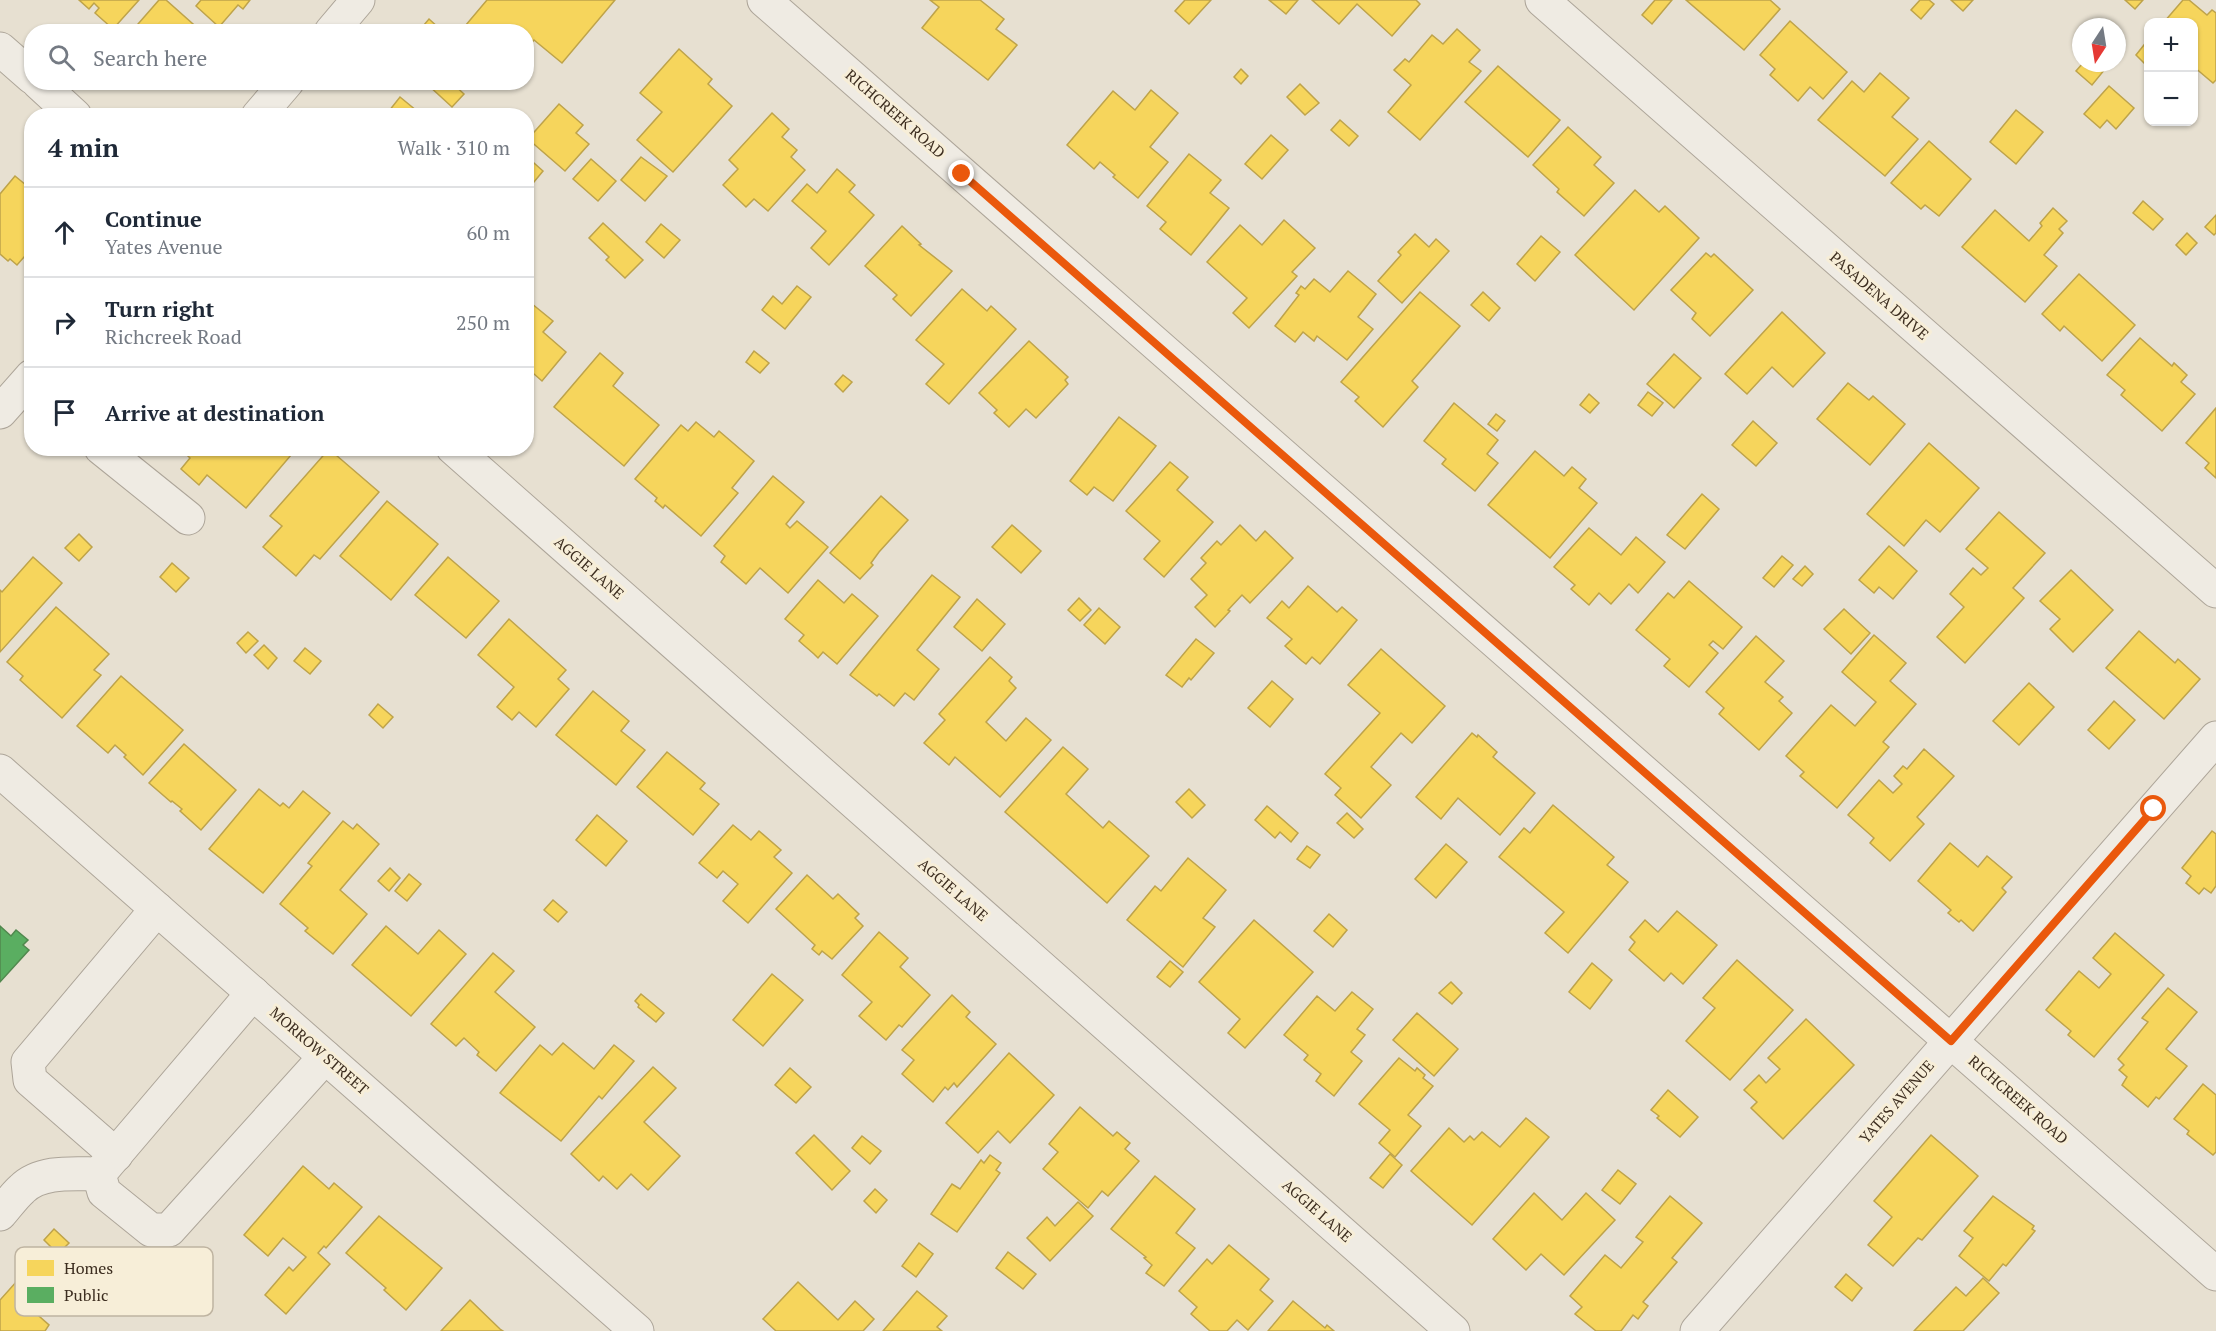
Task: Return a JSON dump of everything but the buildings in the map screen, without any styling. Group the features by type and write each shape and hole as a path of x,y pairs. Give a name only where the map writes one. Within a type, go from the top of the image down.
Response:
{"street":[{"path":"338,24 358,0"},
{"name":"RICHCREEK ROAD","path":"764,0 2216,1274"},
{"name":"PASADENA DRIVE","path":"1542,0 2216,591"},
{"path":"0,49 24,70"},
{"path":"47,90 66,108"},
{"path":"265,108 280,90"},
{"path":"0,412 24,389"},
{"path":"111,456 188,518"},
{"name":"AGGIE LANE","path":"462,456 1453,1331"},
{"name":"YATES AVENUE","path":"1697,1331 2216,738"},
{"name":"MORROW STREET","path":"0,771 637,1331"},
{"path":"108,1164 30,1080 28,1062 157,909"},
{"path":"253,993 108,1164 104,1192 151,1230 169,1230 326,1057"},
{"path":"0,1214 22,1188 31,1182 56,1174 108,1164"}],"route":[{"path":"962,174 1951,1041 2154,809"}]}
